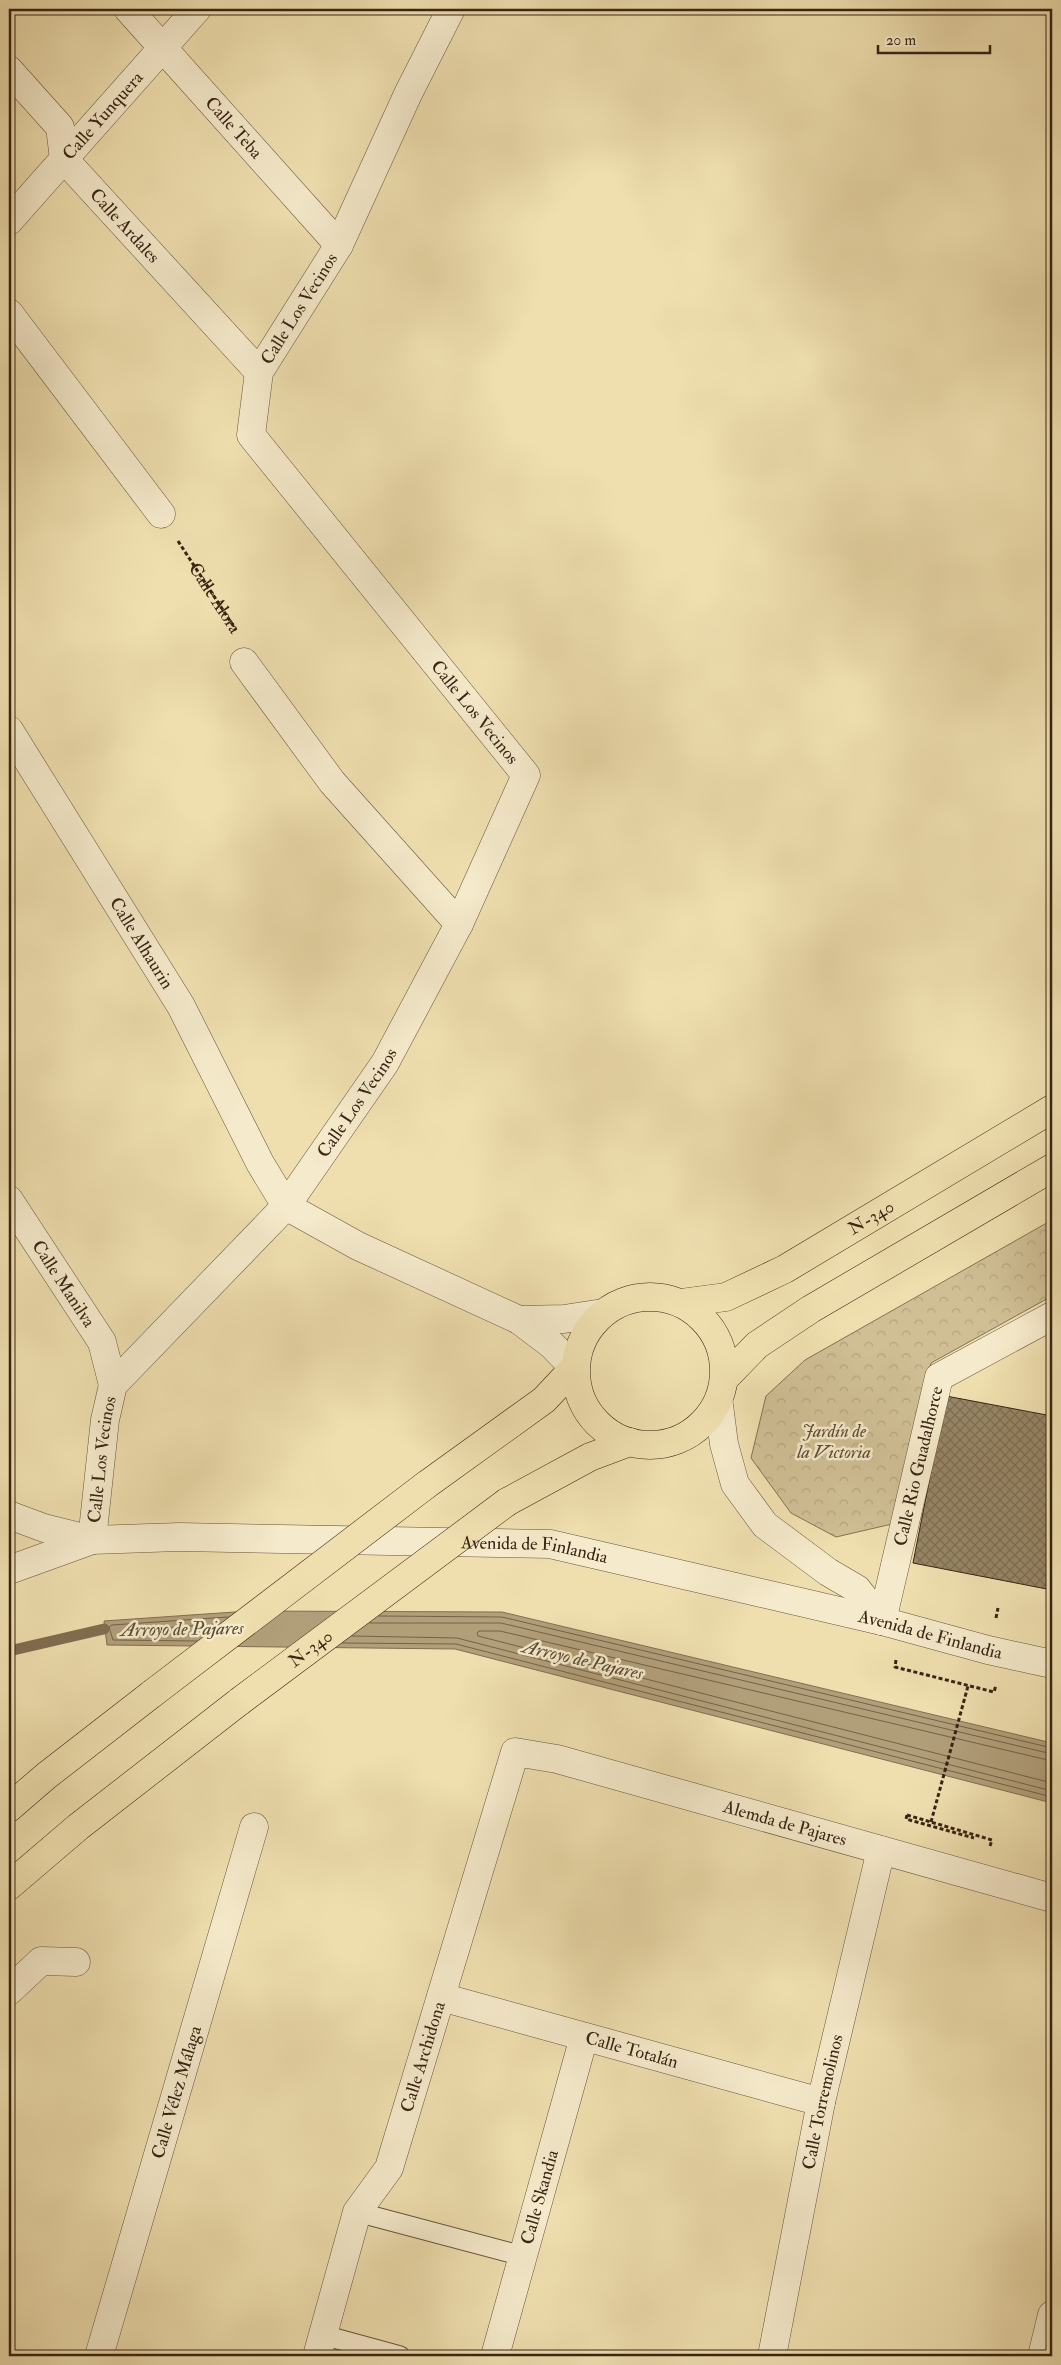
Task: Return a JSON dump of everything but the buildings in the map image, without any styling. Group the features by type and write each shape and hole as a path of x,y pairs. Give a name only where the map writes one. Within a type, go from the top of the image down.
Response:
{"main road":[{"name":"N-340","path":"681,1303 726,1297 785,1269 1052,1109"},
{"path":"726,1376 757,1345 811,1308 1052,1168"},
{"name":"N-340","path":"633,1298 665,1298 681,1303 708,1323 721,1347 726,1376 719,1405 694,1431 678,1438 662,1444 630,1442 601,1426 587,1408 577,1387 574,1368 577,1354 587,1333 603,1314 633,1298"},
{"name":"N-340","path":"9,1808 46,1776 153,1693 426,1485 544,1400 574,1368"},
{"name":"N-340","path":"9,1886 78,1827 240,1701 507,1502 590,1458 630,1442"}],"street":[{"name":"Calle Teba","path":"128,9 340,245"},
{"name":"Calle Yunquera","path":"9,221 197,9"},
{"name":"Calle Los Vecinos","path":"92,1540 105,1420 113,1384 286,1206 385,1063 459,924 526,776 251,435 259,372 340,245 408,94 452,9"},
{"path":"9,70 60,127 64,160"},
{"name":"Calle Ardales","path":"64,160 259,372"},
{"path":"9,313 162,514"},
{"path":"244,662 332,782 459,924"},
{"name":"Calle Alhaurin","path":"9,730 181,1006 260,1164 286,1206"},
{"name":"Calle Manilva","path":"9,1200 102,1342 113,1384"},
{"path":"286,1206 358,1246 519,1320 552,1345 574,1368"},
{"path":"519,1320 564,1319 603,1314"},
{"name":"Calle Rio Guadalhorce","path":"882,1621 939,1377 1052,1316"},
{"path":"719,1405 724,1444 735,1484 764,1525 828,1572 857,1589 882,1621"},
{"name":"Avenida de Finlandia","path":"9,1515 44,1528 92,1540 178,1537 550,1544 882,1621 988,1650 1052,1664"},
{"path":"9,1570 92,1540"},
{"name":"Alemda de Pajares","path":"515,1752 557,1759 1052,1898"},
{"name":"Calle Archidona","path":"320,2346 357,2212 389,2168 515,1752"},
{"name":"Calle Vélez Málaga","path":"99,2356 254,1828"},
{"name":"Calle Torremolinos","path":"772,2356 821,2102 881,1850"},
{"path":"9,1991 41,1961 76,1962"},
{"name":"Calle Totalán","path":"441,1997 821,2102"},
{"name":"Calle Skandia","path":"495,2356 584,2037"},
{"path":"1042,2356 1052,2315"}],"lane":[{"path":"357,2212 523,2256"},
{"path":"320,2346 400,2356"}],"path":[{"name":"Calle Alora","path":"162,514 238,633 244,662"},
{"path":"990,1843 906,1819 906,1816 931,1822 968,1686 994,1692"}],"green space":[{"name":"Jardín de la Victoria","path":"1052,1220 1052,1296 931,1363 892,1524 836,1537 791,1513 751,1458 766,1396 805,1360"}],"water":[{"name":"Arroyo de Pajares","path":"249,1611 502,1612 1052,1743 1052,1803 455,1649 107,1645 104,1621"}],"waterway":[{"path":"9,1651 104,1629"}]}
